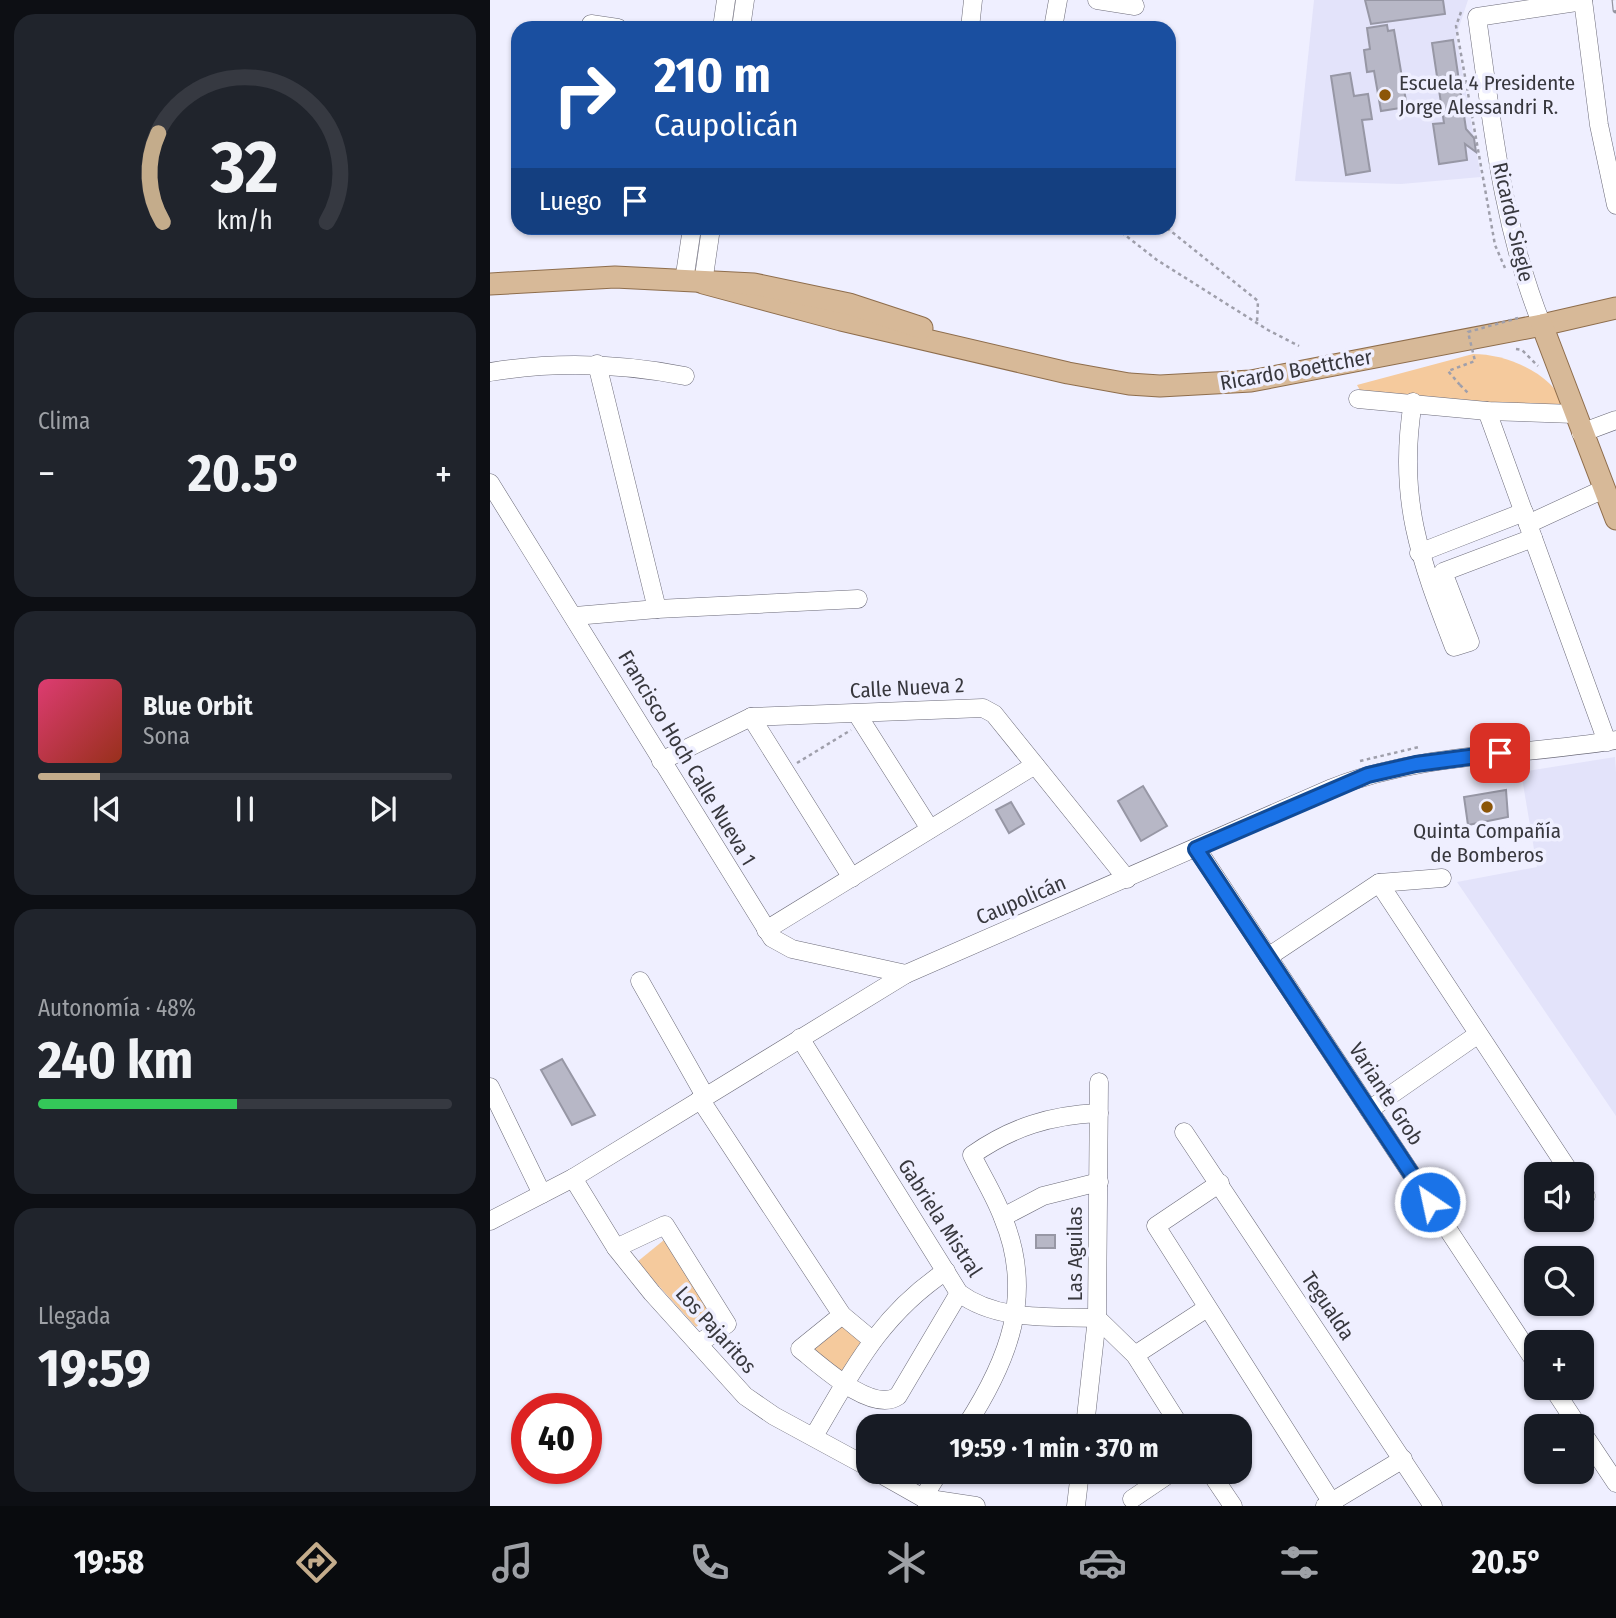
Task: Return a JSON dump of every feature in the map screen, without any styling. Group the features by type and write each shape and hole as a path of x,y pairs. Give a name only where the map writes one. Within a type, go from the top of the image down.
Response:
{"main road":[{"name":"Ricardo Boettcher","path":"490,284 592,278 754,284 799,291 887,315 975,351 1129,384 1191,387 1251,381 1542,325 1616,308"},
{"name":"Ricardo Boettcher","path":"490,290 512,284"},
{"name":"Ricardo Siegle","path":"1542,325 1616,519"}],"street":[{"path":"723,21 726,0"},
{"path":"742,21 745,0"},
{"path":"971,21 973,0"},
{"path":"1054,21 1058,0"},
{"path":"1097,0 1135,6"},
{"path":"1583,0 1599,125 1616,205"},
{"name":"Ricardo Siegle","path":"1542,325 1516,252 1502,191 1477,17 1583,0"},
{"path":"692,235 694,282"},
{"path":"694,282 709,235"},
{"path":"597,364 657,609"},
{"path":"490,372 540,365 597,364 685,376"},
{"path":"1358,399 1413,402 1578,424 1616,420"},
{"path":"1413,402 1407,471 1410,514 1419,552 1454,647 1469,642 1443,572 1499,551 1528,525 1604,489"},
{"path":"1487,411 1611,741"},
{"name":"Francisco Hoch Calle Nueva 1","path":"490,483 575,616 766,930 779,943 792,948 906,974"},
{"path":"1419,552 1489,525 1528,525"},
{"path":"1489,525 1499,551"},
{"path":"575,616 858,599"},
{"name":"Calle Nueva 2","path":"661,761 751,717 860,718 983,708 994,714 1127,879"},
{"path":"751,717 852,878"},
{"path":"860,718 930,829"},
{"name":"Caupolicán","path":"490,1221 573,1178 906,974 1332,788 1392,768 1611,741"},
{"path":"766,930 1035,765"},
{"name":"Variante Grob","path":"1196,849 1524,1345"},
{"path":"1268,957 1379,883 1442,878"},
{"path":"1379,883 1563,1162"},
{"path":"640,981 703,1097 842,1315 872,1340"},
{"path":"1369,1110 1477,1035"},
{"name":"Gabriela Mistral","path":"800,1038 959,1293 982,1307 1015,1314 1097,1318"},
{"name":"Las Aguilas","path":"1086,1414 1097,1318 1099,1082"},
{"path":"490,1087 542,1194"},
{"path":"975,1414 998,1373 1015,1314 1014,1255 1003,1217 972,1155 1002,1136 1034,1122 1073,1114 1099,1113"},
{"name":"Tegualda","path":"1184,1132 1433,1506"},
{"name":"Los Pajaritos","path":"573,1178 616,1248 745,1396 774,1416 856,1460"},
{"path":"1003,1217 1043,1196 1098,1182"},
{"path":"1220,1183 1156,1226 1330,1505 1403,1458"},
{"path":"616,1248 664,1224 727,1324 698,1344"},
{"path":"814,1436 872,1340 904,1303 946,1271"},
{"path":"842,1315 800,1349 845,1385 880,1401 890,1401 898,1396 959,1293"},
{"path":"1135,1355 1207,1308"},
{"path":"1097,1318 1135,1355 1173,1414"},
{"path":"1594,1448 1614,1476"},
{"path":"898,1484 923,1498 976,1506"},
{"path":"923,1498 932,1484"},
{"path":"1076,1506 1079,1484"},
{"path":"1131,1498 1153,1484"},
{"path":"1218,1484 1233,1506"}],"path":[{"path":"1124,235 1139,248 1300,346"},
{"path":"1176,235 1258,301 1257,322"},
{"path":"1460,385 1448,371 1475,361 1468,332 1518,318"},
{"path":"1465,348 1478,345"},
{"path":"1510,347 1522,350 1543,371"},
{"path":"785,771 860,718"}],"shaded area":[{"name":"Escuela 4 Presidente Jorge Alessandri R.","path":"1314,0 1468,0 1456,36 1481,177 1401,184 1295,181"},
{"path":"1473,354 1501,358 1528,368 1551,385 1566,408 1362,394 1357,385"},
{"path":"1615,757 1616,1116 1457,882 1537,867 1521,772"},
{"path":"664,1240 711,1315 696,1327 637,1262"},
{"path":"842,1320 864,1340 839,1378 805,1349"}],"building":[{"path":"1365,0 1443,0 1445,14 1371,24"},
{"path":"1387,25 1388,31 1394,30 1407,107 1381,111 1374,71 1367,72 1364,50 1370,49 1367,28"},
{"path":"1453,40 1466,129 1474,138 1476,152 1465,144 1467,160 1439,164 1433,124 1444,123 1432,43"},
{"path":"1350,73 1354,96 1368,94 1372,119 1362,120 1370,171 1346,175 1331,76"},
{"path":"1143,786 1167,826 1141,841 1118,801"},
{"name":"Quinta Compañía de Bomberos","path":"1506,790 1508,817 1468,825 1464,797"},
{"path":"1011,802 1024,824 1009,833 996,810"},
{"path":"562,1059 595,1115 572,1125 541,1070"},
{"path":"1036,1235 1055,1235 1055,1248 1036,1248"}],"railway":[{"path":"1615,0 1616,10"}],"place":[{"name":"Escuela 4 Presidente Jorge Alessandri R.","path":"1385,95"},
{"name":"Quinta Compañía de Bomberos","path":"1487,807"}],"route":[{"path":"1430,1202 1196,849 1332,788 1368,775 1392,768 1500,753"}]}
